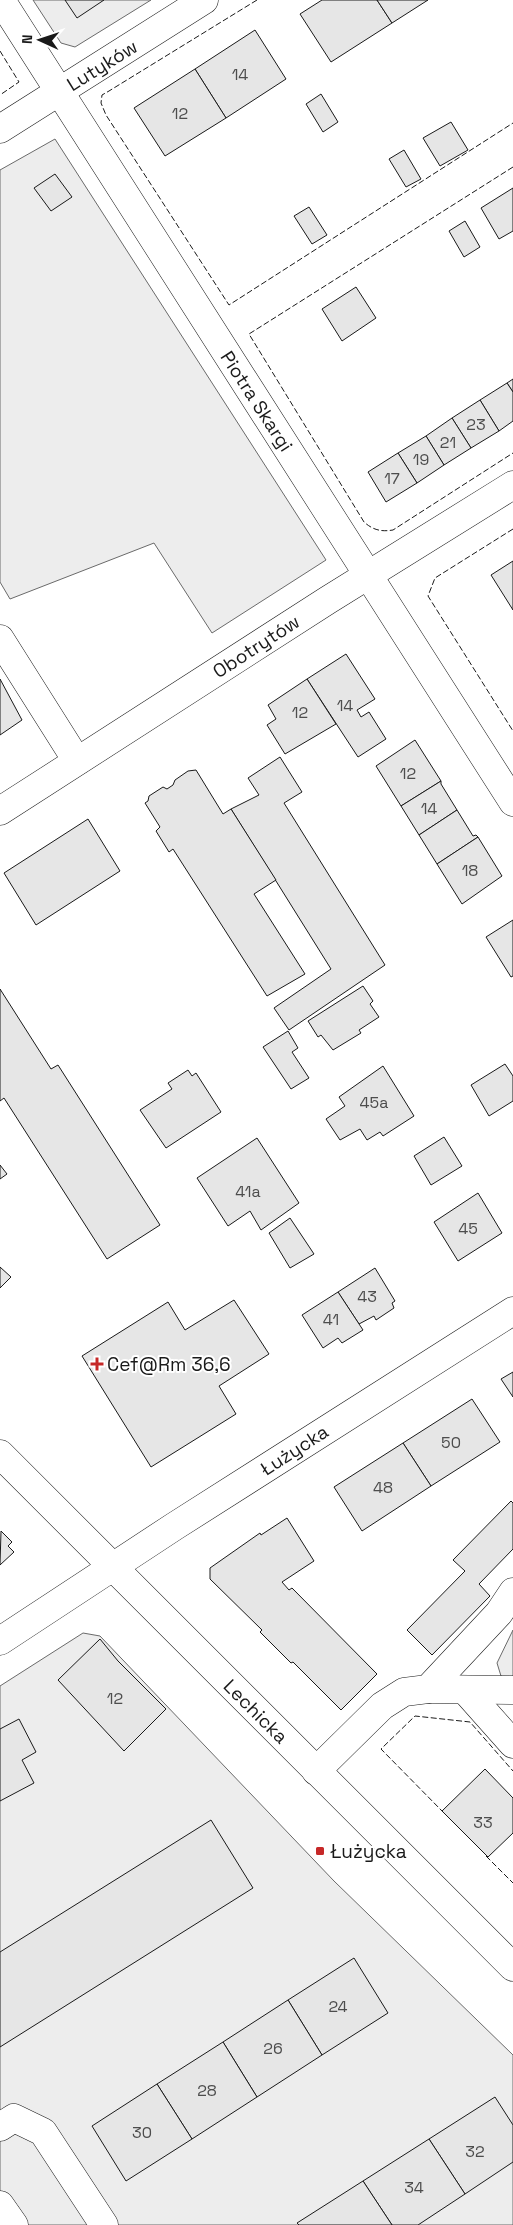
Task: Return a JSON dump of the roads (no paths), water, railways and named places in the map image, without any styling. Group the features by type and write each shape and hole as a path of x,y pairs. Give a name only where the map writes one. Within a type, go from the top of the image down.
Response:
{"street":[{"name":"Piotra Skargi","path":"2,0 513,802"},
{"name":"Lutyków","path":"0,129 204,0"},
{"name":"Obotrytów","path":"0,811 513,485"},
{"path":"0,640 77,761"},
{"name":"Łużycka","path":"0,1641 513,1310"},
{"name":"Lechicka","path":"0,1454 513,1967"},
{"path":"428,1689 498,1613 513,1592"},
{"path":"316,1771 382,1706 404,1692 428,1689 513,1690"},
{"path":"465,1690 513,1744"},
{"path":"0,2127 14,2118 44,2132 104,2225"},
{"path":"0,2205 14,2225"}],"place":[{"name":"Cef@Rm 36,6","path":"97,1364"},
{"name":"Łużycka","path":"320,1851"}]}
